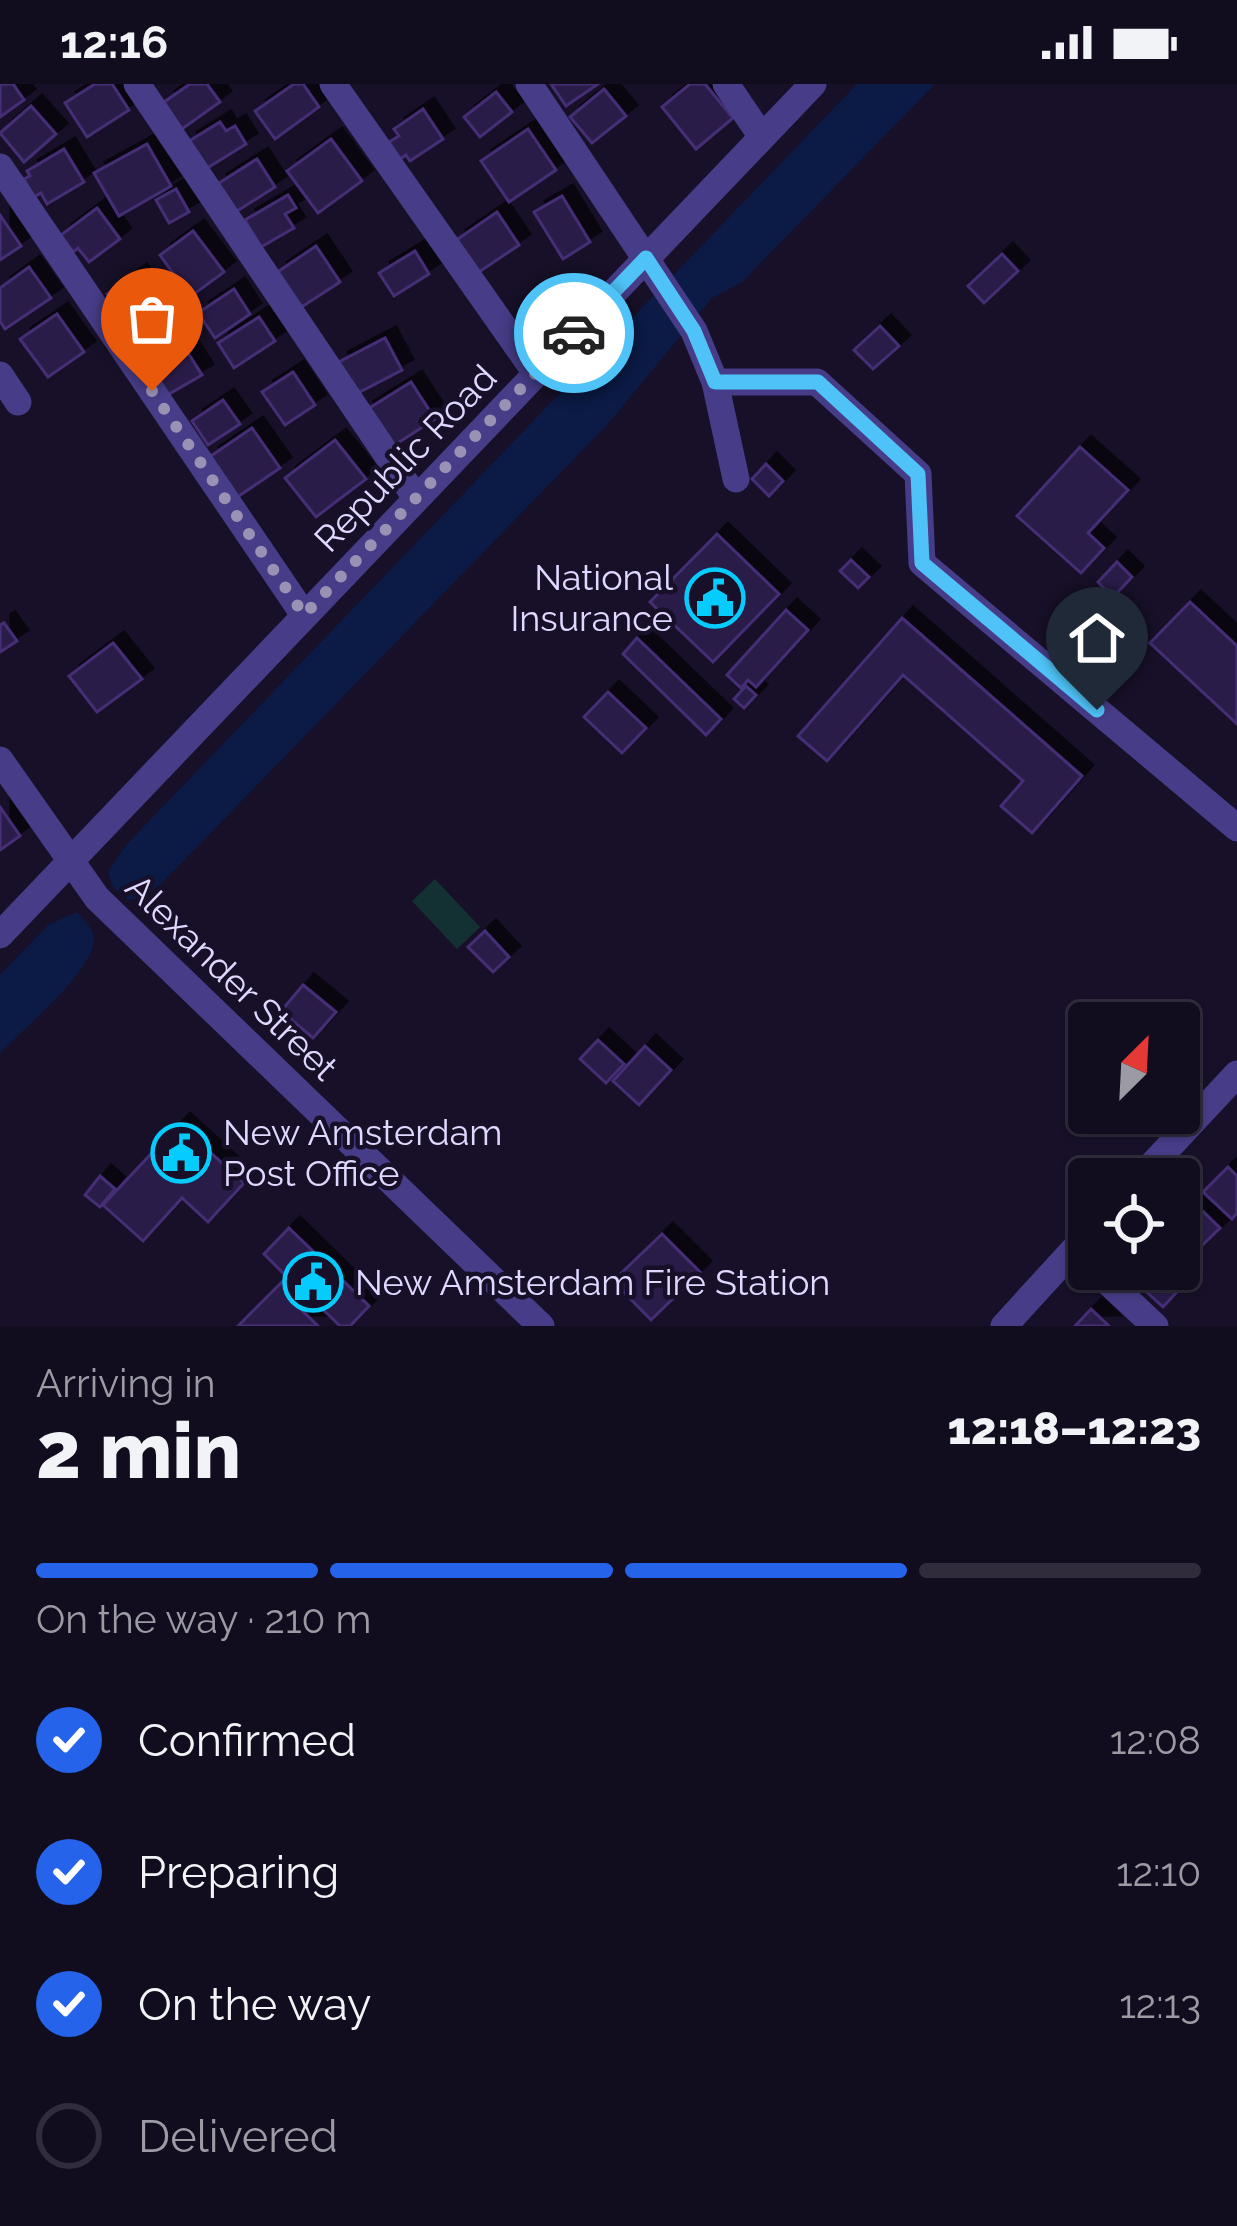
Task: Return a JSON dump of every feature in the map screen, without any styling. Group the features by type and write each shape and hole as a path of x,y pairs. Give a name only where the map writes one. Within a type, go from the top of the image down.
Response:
{"street":[{"path":"137,84 416,498"},
{"path":"333,84 536,373"},
{"path":"529,84 694,331 715,382 736,479"},
{"path":"726,84 762,137"},
{"name":"Republic Road","path":"0,935 814,84"},
{"path":"0,167 304,615"},
{"path":"0,375 18,402"},
{"path":"715,382 818,382 918,474 922,563 1237,828"},
{"name":"Alexander Street","path":"0,760 97,898 541,1326"},
{"path":"1158,1158 1237,1073"},
{"path":"1004,1326 1068,1270"},
{"path":"1120,1290 1155,1326"}],"green space":[{"path":"435,879 480,927 457,949 412,901"}],"water":[{"path":"857,84 935,84 742,282 712,298 607,425 162,883 141,898 128,900 113,887 108,872 127,844"},
{"path":"77,912 93,934 89,957 0,1053 0,975 48,925"}],"building":[{"path":"0,84 13,84 24,100 0,117"},
{"path":"95,84 112,84 129,110 87,137 65,103"},
{"path":"190,84 207,84 220,102 182,129 164,102"},
{"path":"294,84 303,84 319,107 275,139 255,111"},
{"path":"551,84 598,84 566,106"},
{"path":"690,84 705,84 733,118 696,149 662,107"},
{"path":"604,89 626,116 592,143 570,117"},
{"path":"496,92 512,112 480,137 464,117"},
{"path":"31,106 56,134 24,162 0,133"},
{"path":"423,109 443,139 410,161 406,155 400,159 389,142 399,136 394,129"},
{"path":"220,122 226,131 235,126 246,144 204,170 186,143"},
{"path":"528,129 556,170 509,202 481,161"},
{"path":"331,139 362,181 318,213 287,171"},
{"path":"147,144 171,186 119,216 94,173"},
{"path":"64,149 84,182 47,204 41,193 34,197 24,179 30,176 27,171"},
{"path":"257,159 275,187 234,213 216,185"},
{"path":"176,189 189,212 169,223 156,200"},
{"path":"288,195 296,208 285,214 294,228 261,247 245,220"},
{"path":"562,196 590,242 563,259 534,212"},
{"path":"97,208 120,239 89,262 78,248 73,252 61,235"},
{"path":"497,212 519,245 476,274 455,241"},
{"path":"0,215 21,246 0,260"},
{"path":"193,231 224,272 190,297 160,255"},
{"path":"316,246 340,282 300,308 276,273"},
{"path":"415,251 429,274 394,296 379,273"},
{"path":"1002,254 1018,271 984,303 968,286"},
{"path":"29,267 51,298 5,329 0,321 0,288"},
{"path":"136,275 153,300 124,320 107,294"},
{"path":"234,289 250,314 215,338 198,313"},
{"path":"161,299 178,324 144,348 126,323"},
{"path":"57,314 84,352 48,377 20,339"},
{"path":"259,317 275,341 234,368 218,343"},
{"path":"880,326 899,346 873,369 854,350"},
{"path":"178,337 202,375 164,397 141,360"},
{"path":"385,338 402,370 354,395 337,363"},
{"path":"293,372 315,405 285,425 262,392"},
{"path":"411,382 435,419 387,450 363,412"},
{"path":"223,400 240,424 208,445 192,421"},
{"path":"252,428 280,468 236,498 208,458"},
{"path":"335,440 366,479 316,517 285,478"},
{"path":"1080,447 1128,490 1088,533 1104,548 1081,573 1017,516"},
{"path":"766,464 783,481 769,496 752,479"},
{"name":"National Insurance","path":"717,534 779,594 713,662 650,602"},
{"path":"851,560 869,577 858,588 840,571"},
{"path":"1117,562 1132,577 1113,597 1098,582"},
{"path":"1190,602 1237,646 1237,724 1150,643"},
{"path":"1068,604 1088,623 1078,633 1058,614"},
{"path":"786,610 808,630 756,687 748,680 741,688 727,675"},
{"path":"902,618 1082,776 1032,833 1001,806 1023,781 903,675 827,761 798,736"},
{"path":"4,623 17,641 0,652 0,625"},
{"path":"637,638 721,719 706,735 623,654"},
{"path":"113,643 142,679 97,712 69,676"},
{"path":"746,686 756,695 744,708 734,699"},
{"path":"608,692 646,728 622,753 584,717"},
{"path":"0,807 20,836 0,850"},
{"path":"485,931 509,957 493,972 468,947"},
{"path":"303,985 336,1012 313,1038 281,1011"},
{"path":"598,1040 624,1064 606,1083 580,1059"},
{"path":"645,1046 671,1070 639,1105 613,1081"},
{"name":"New Amsterdam Post Office","path":"179,1124 244,1183 208,1222 182,1198 143,1241 103,1205"},
{"path":"1228,1167 1237,1176 1237,1213 1232,1219 1203,1192"},
{"path":"100,1176 115,1189 100,1207 85,1195"},
{"path":"1200,1209 1220,1228 1200,1247"},
{"name":"New Amsterdam Fire Station","path":"289,1228 369,1306 350,1326 340,1326 301,1288 290,1299 318,1326 238,1326 287,1277 264,1254"},
{"path":"662,1234 700,1272 651,1320 613,1281"},
{"path":"1144,1290 1179,1290 1163,1307"},
{"path":"1091,1309 1109,1326 1075,1326"}],"way so far":[{"path":"152,391 304,615 574,333"}],"place":[{"name":"National Insurance","path":"715,598"},
{"name":"New Amsterdam Post Office","path":"181,1153"},
{"name":"New Amsterdam Fire Station","path":"313,1282"}],"route":[{"path":"574,333 646,258 694,331 715,382 818,382 918,474 922,563 1097,710"}]}
